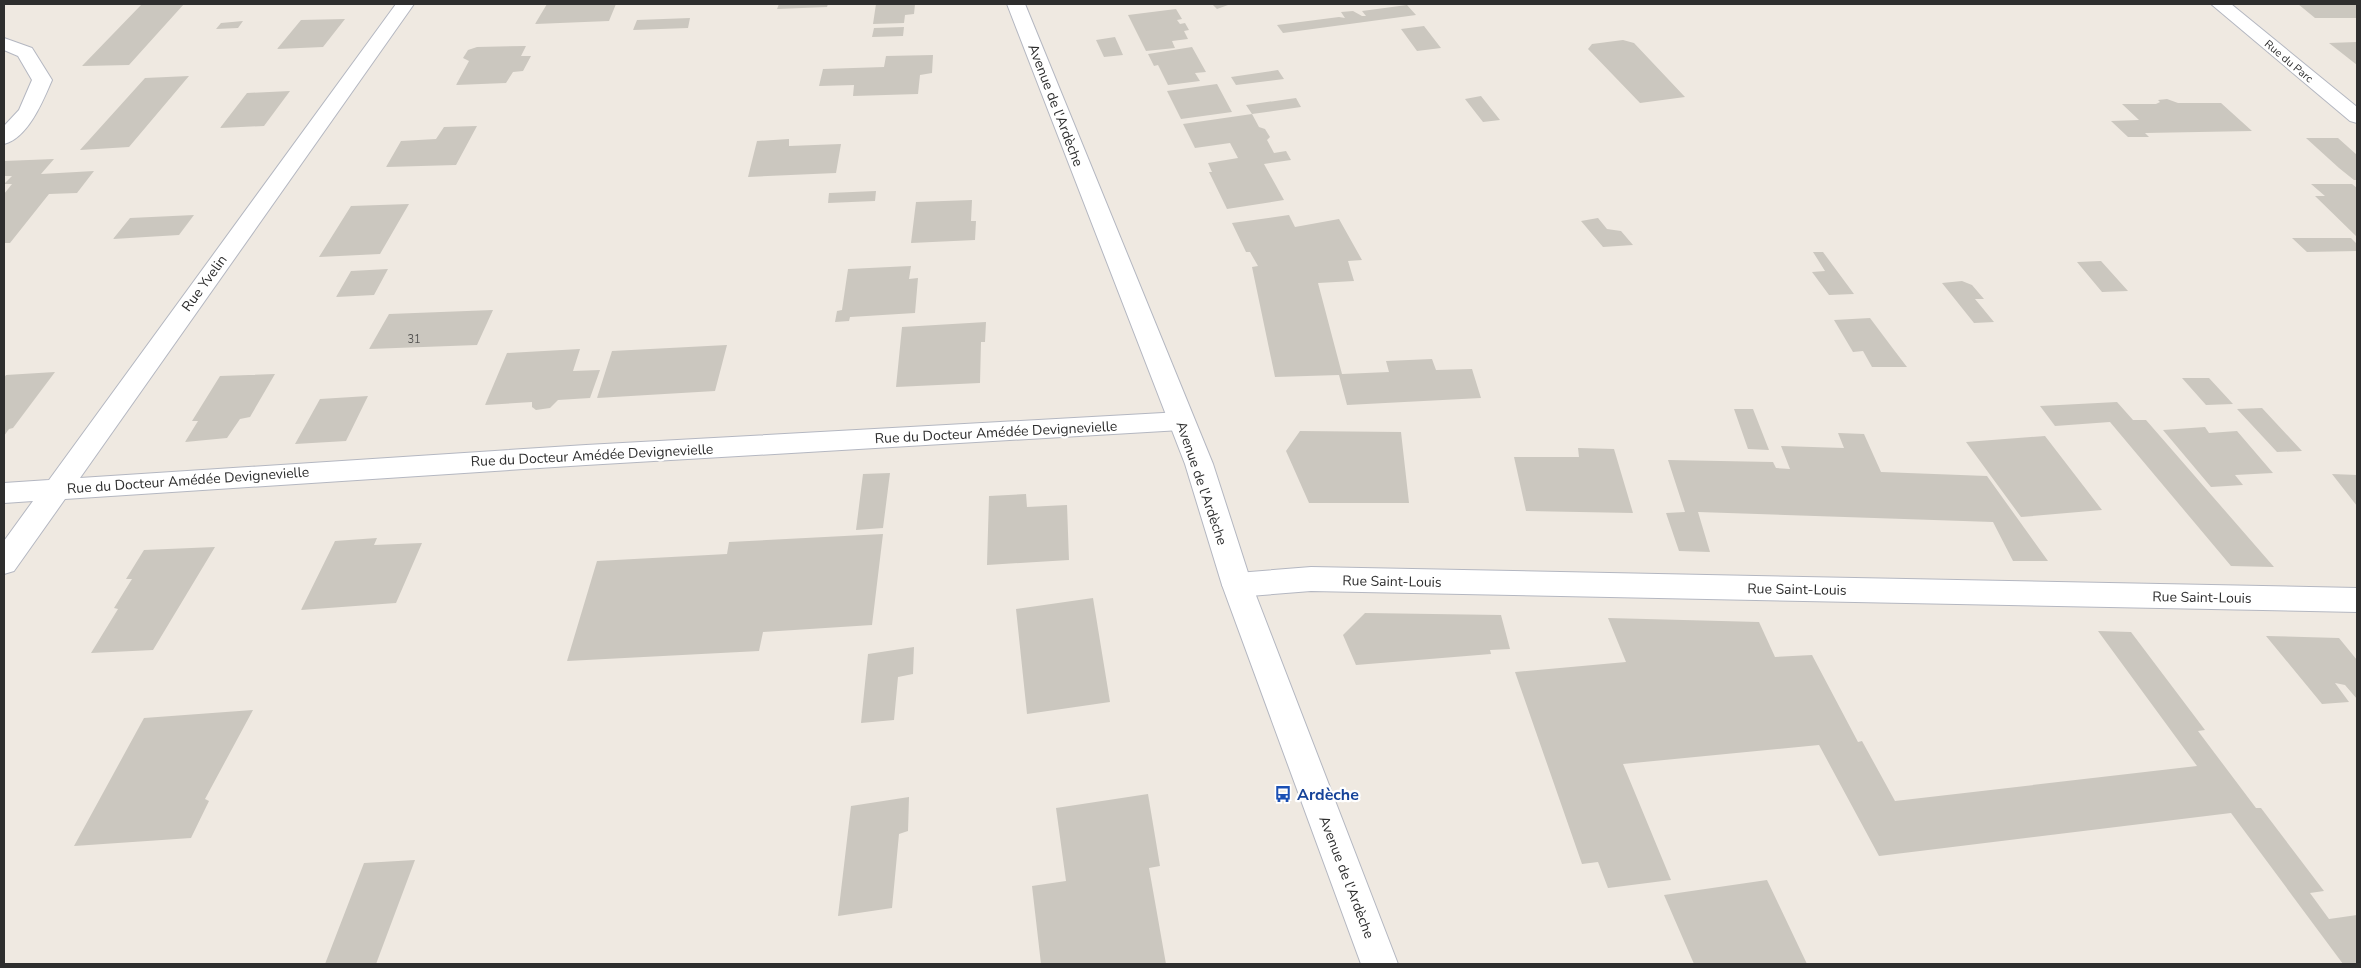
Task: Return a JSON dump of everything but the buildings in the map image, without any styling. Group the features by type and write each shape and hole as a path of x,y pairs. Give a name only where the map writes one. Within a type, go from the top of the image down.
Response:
{"street":[{"name":"Rue Yvelin","path":"4,563 406,4"},
{"name":"Avenue de l'Ardèche","path":"1016,4 1199,464 1237,584 1380,964"},
{"name":"Rue du Parc","path":"2220,4 2357,117"},
{"path":"4,44 25,52 42,80 28,112 4,138"},
{"name":"Rue du Docteur Amédée Devignevielle","path":"4,492 1181,421"},
{"name":"Rue Saint-Louis","path":"1237,584 1320,580 2357,600"}],"place":[{"name":"Ardèche","path":"1283,794"}]}
